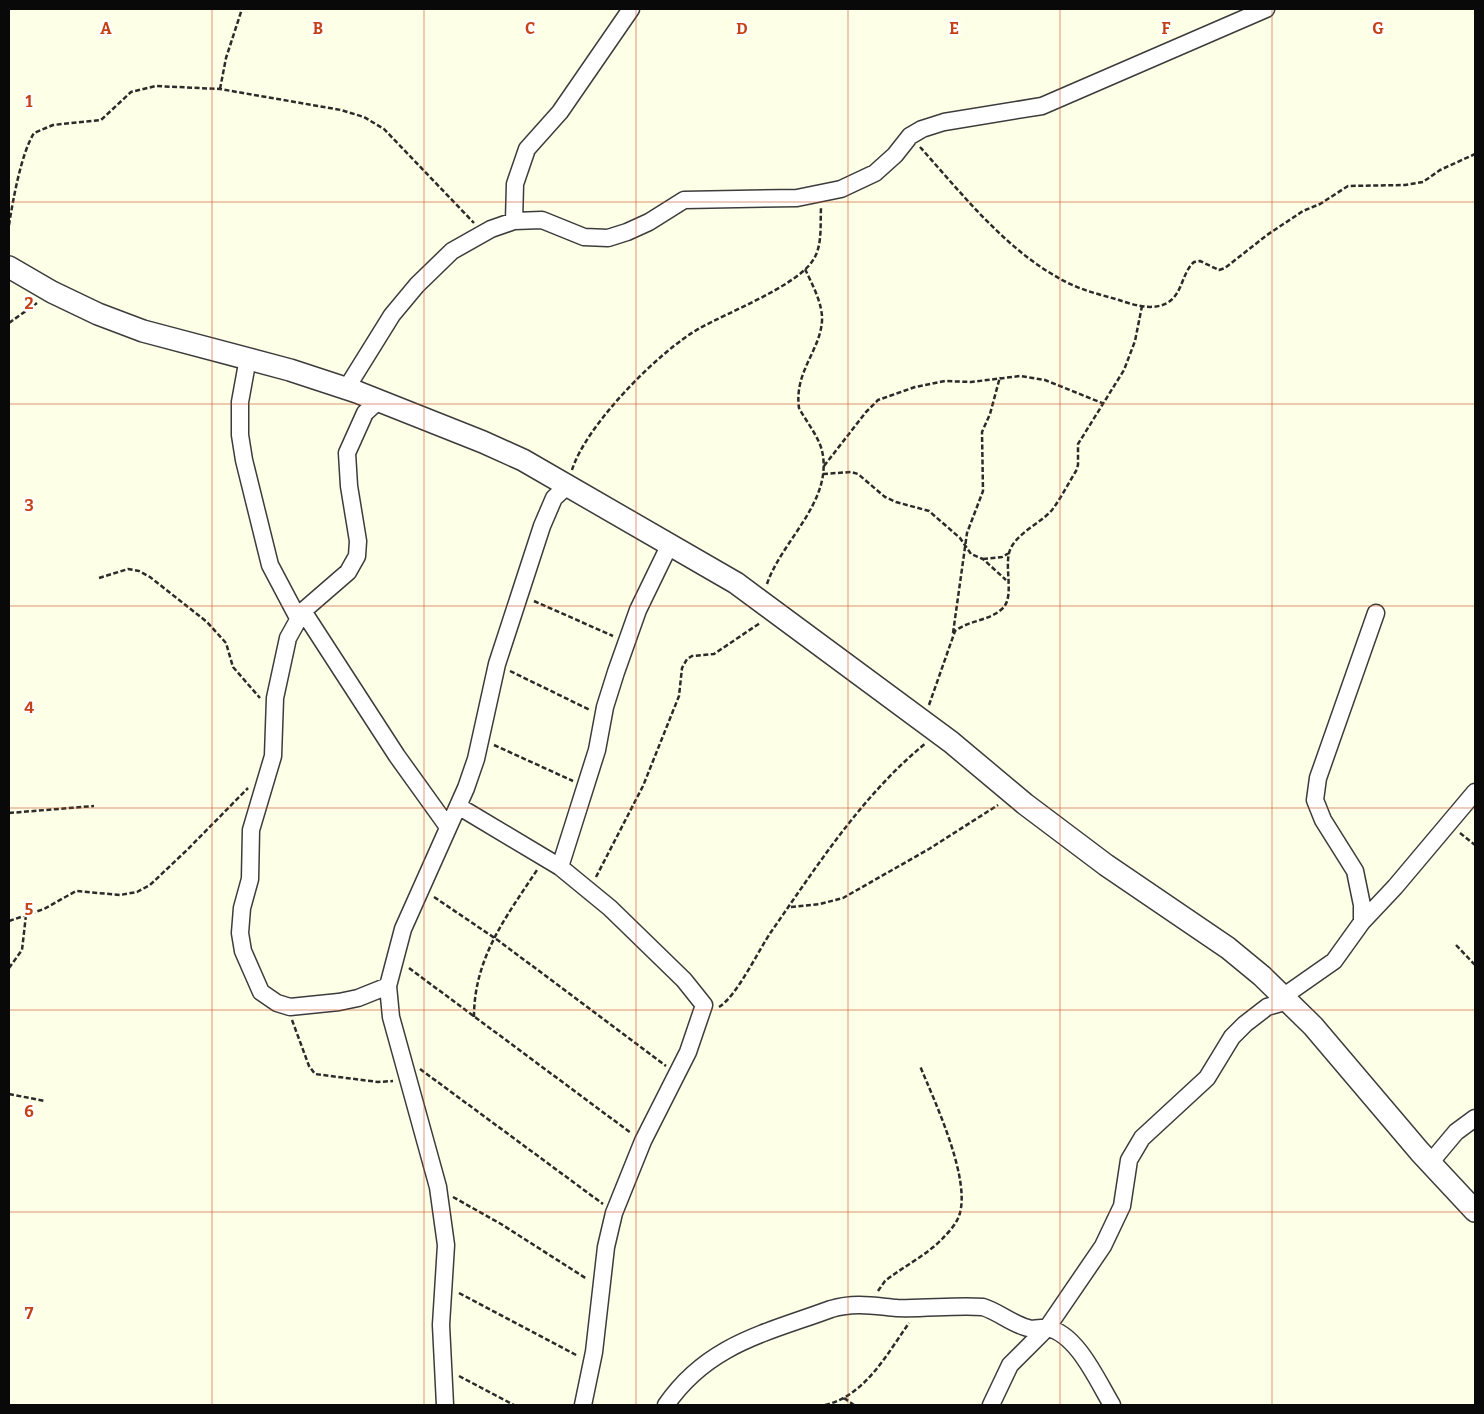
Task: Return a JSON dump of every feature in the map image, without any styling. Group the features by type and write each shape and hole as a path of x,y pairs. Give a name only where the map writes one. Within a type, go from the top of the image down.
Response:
{"street":[{"path":"514,221 515,184 527,149 560,112 631,9"},
{"path":"346,389 392,315 417,285 452,251 483,233 514,221 542,220 584,237 608,238 649,222 684,200 797,198 821,194 862,180 875,173 910,136 922,129 944,122 1042,106 1266,9"},
{"path":"9,267 52,292 98,314 143,331 248,358 346,389 484,442 523,460 736,583 931,727 1106,866 1228,948 1286,998 1313,1026 1430,1163 1475,1211"},
{"path":"248,358 240,402 240,435 244,460 270,565 300,614 448,827"},
{"path":"378,401 365,413 347,453 349,486 358,541 356,556 348,572 300,614 288,638 275,698 273,756 250,830 250,879 242,908 240,933 243,951 261,992 277,1003 287,1006 339,1002 358,998 388,986"},
{"path":"445,1405 442,1367 446,1245 438,1187 391,1017 388,986 403,929 458,806 476,759 497,664 518,594 542,526 554,498 567,486"},
{"path":"560,867 586,787 603,717 626,642 638,610 670,544"},
{"path":"1362,922 1362,905 1355,871 1323,820 1315,800 1318,778 1376,613"},
{"path":"991,1405 1010,1365 1047,1328 1103,1246 1122,1206 1129,1160 1142,1138 1207,1078 1232,1037 1245,1024 1267,1007 1286,998 1334,961 1362,922 1395,887 1475,792"},
{"path":"458,806 560,867 610,908 684,980 703,1003 704,1008 677,1074 643,1141 614,1212 606,1246 592,1363 583,1405"},
{"path":"1430,1163 1456,1132 1475,1118"},
{"path":"666,1405 676,1391 708,1359 745,1339 845,1304 874,1304 897,1308 983,1307 995,1311 1029,1329 1047,1328 1060,1334 1078,1349 1112,1405"}],"path":[{"path":"220,89 226,58 242,9"},
{"path":"9,225 14,198 28,148 31,139 38,130 52,125 101,120 125,96 156,86 220,89 341,110 364,117 384,129 483,233"},
{"path":"910,136 1011,245 1032,261 1069,283 1142,306 1154,307 1168,302 1178,293 1185,273 1194,262 1206,263 1219,270 1225,268 1267,235 1303,211 1320,204 1348,186 1405,185 1423,182 1440,170 1475,154"},
{"path":"567,486 577,455 596,426 623,396 675,345 699,329 781,285 811,263 820,244 821,194"},
{"path":"761,602 772,571 809,511 819,491 823,474 823,456 820,446 802,413 798,400 804,370 820,333 822,320 816,296 805,268"},
{"path":"9,323 52,292"},
{"path":"823,474 852,472 858,474 885,497 929,511 960,538 976,557 983,559 1002,557 1009,553 1018,540 1046,516 1061,497 1078,465 1078,444 1127,363 1135,341 1142,306"},
{"path":"823,468 866,412 878,400 915,387 945,381 972,382 1020,376 1044,380 1102,404"},
{"path":"704,1008 717,1009 732,994 831,848 871,797 931,727 937,682 948,655 953,635 955,611 968,533 983,491 982,432 990,414 1000,377"},
{"path":"953,635 958,629 987,618 1003,609 1009,594 1009,553"},
{"path":"983,559 1008,581"},
{"path":"99,578 128,569 139,571 150,577 207,622 226,643 234,667 274,714"},
{"path":"518,594 626,642"},
{"path":"589,891 642,786 679,696 682,668 687,659 692,656 714,654 761,622 784,618"},
{"path":"497,664 603,717"},
{"path":"481,739 586,787"},
{"path":"9,921 44,909 76,891 120,895 137,892 150,885 251,784"},
{"path":"790,907 820,904 843,898 930,849 980,815 1015,795"},
{"path":"9,813 94,806"},
{"path":"1445,827 1462,834 1475,845"},
{"path":"474,1017 474,996 478,979 494,937 517,896 544,858"},
{"path":"420,888 494,937 677,1074"},
{"path":"9,968 22,950 26,915"},
{"path":"1456,945 1475,965"},
{"path":"394,958 643,1141"},
{"path":"287,1006 300,1046 309,1066 315,1074 378,1082 397,1080 407,1072"},
{"path":"402,1056 614,1212"},
{"path":"874,1304 880,1287 885,1281 943,1238 956,1221 960,1210 960,1180 949,1139 920,1066"},
{"path":"9,1094 45,1101"},
{"path":"438,1187 501,1224 601,1288"},
{"path":"444,1285 592,1363"},
{"path":"825,1405 844,1398 874,1373 921,1307"},
{"path":"442,1367 514,1405"},
{"path":"844,1398 854,1405"}]}
